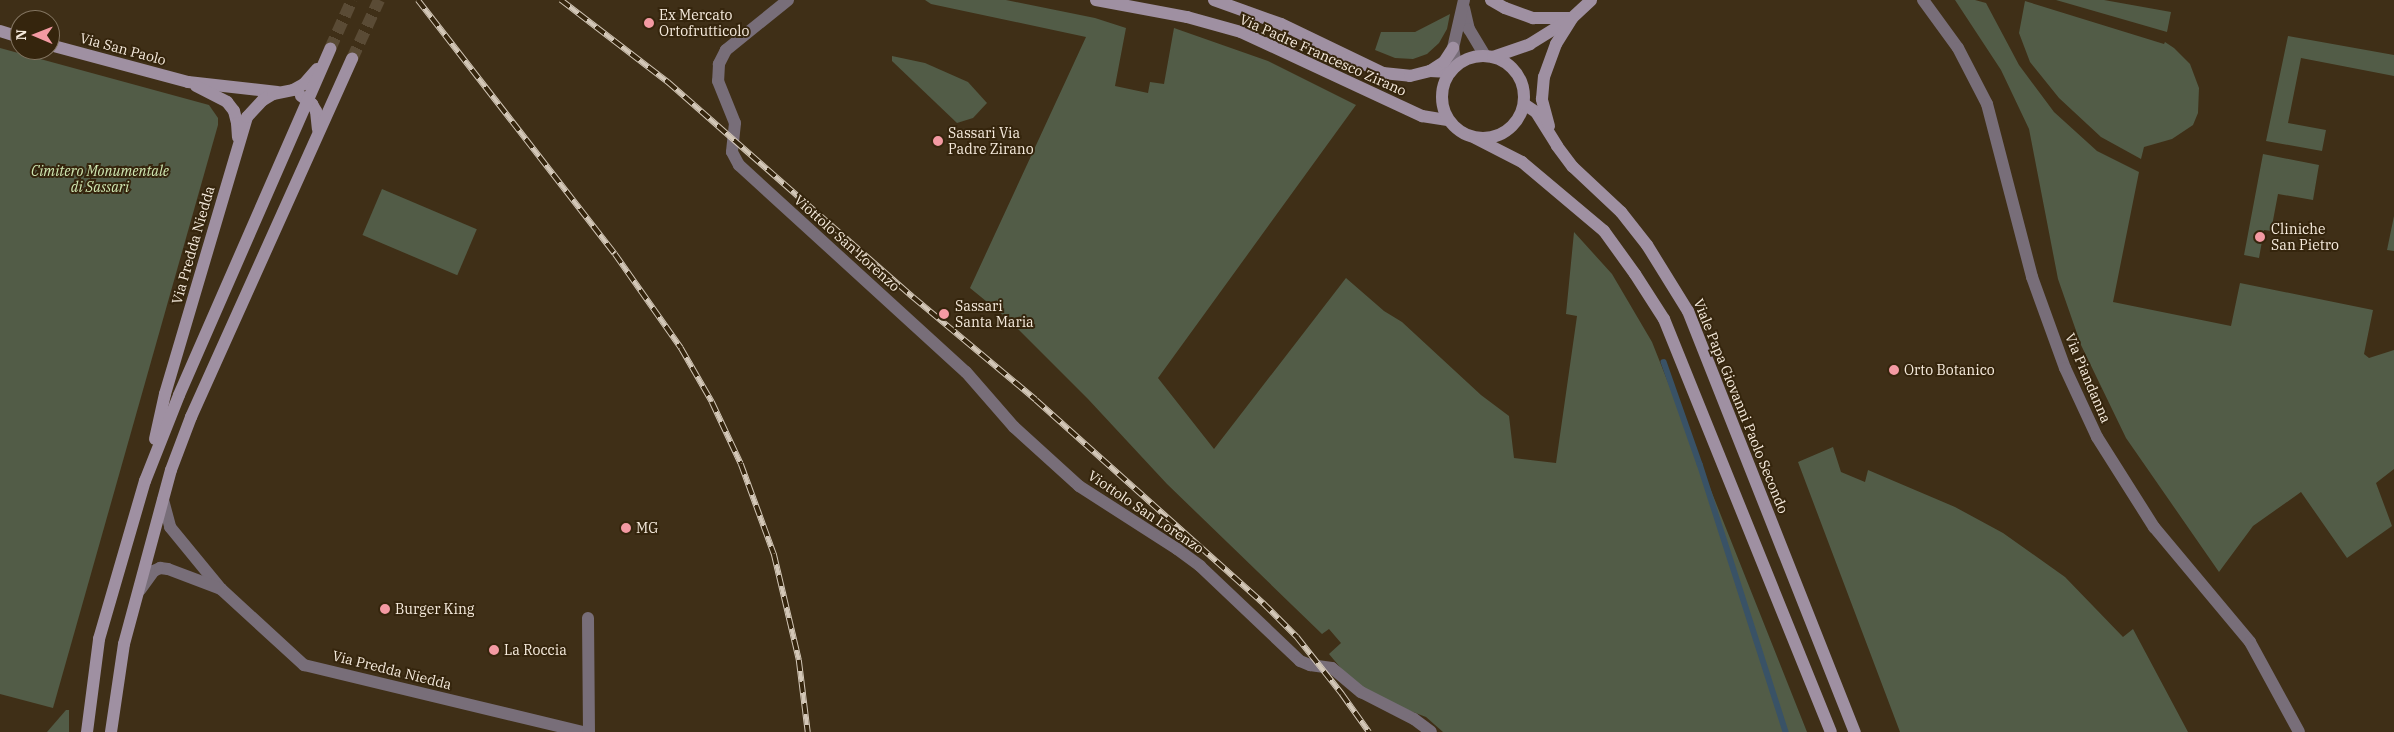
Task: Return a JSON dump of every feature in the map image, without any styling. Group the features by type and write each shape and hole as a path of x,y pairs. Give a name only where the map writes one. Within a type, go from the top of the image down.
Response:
{"main road":[{"name":"Via Padre Francesco Zirano","path":"1096,0 1187,17 1241,32 1422,116 1448,120"},
{"name":"Via Padre Francesco Zirano","path":"1214,0 1281,24 1382,73 1410,76 1430,71 1453,69"},
{"path":"1491,0 1505,8 1533,18 1572,18"},
{"path":"1591,0 1572,18 1530,44 1489,56 1469,58 1453,69 1444,83 1441,96 1443,109 1448,120 1460,132 1522,162 1604,231 1664,319 1831,732"},
{"path":"1552,136 1542,99 1544,77 1556,44 1572,18"},
{"name":"Via San Paolo","path":"60,48 188,82 281,92 298,95 308,100"},
{"path":"1430,71 1444,62 1453,48"},
{"name":"Via Predda Niedda","path":"87,732 100,639 145,481 165,394 247,117 263,100 304,84 328,53 179,395 145,481"},
{"path":"1489,56 1505,62 1515,72 1522,83 1524,101"},
{"name":"Via Predda Niedda","path":"111,732 124,644 171,470 191,417 352,59"},
{"path":"1475,138 1488,138 1501,134 1512,127 1519,117 1524,101 1544,77"},
{"name":"Via San Paolo","path":"188,82 227,102 234,111 237,123 238,144"},
{"path":"308,100 316,111 318,134"},
{"name":"Viale Papa Giovanni Paolo Secondo","path":"1524,101 1536,112 1557,146 1573,167 1621,212 1647,244 1688,311 1856,732"}],"street":[{"name":"Viottolo San Lorenzo","path":"788,0 726,50 718,72 721,90 734,118 732,152 738,165 966,372 1014,427 1079,486 1200,566 1300,661 1310,666 1332,668 1361,692 1414,719 1431,732"},
{"name":"Via Piandanna","path":"1923,0 1958,48 1987,104 2032,278 2065,368 2097,437 2154,527 2250,642 2299,732"},
{"path":"1453,69 1453,48 1464,4"},
{"path":"1464,4 1469,29 1489,56"},
{"name":"Via Predda Niedda","path":"163,500 170,527 221,589 304,666 583,732"},
{"name":"Via Predda Niedda","path":"138,594 146,580 154,571 160,568 221,589"},
{"path":"588,618 589,732"}],"green space":[{"path":"925,0 1006,0 1095,18 1126,28 1115,86 1148,93 1150,82 1164,84 1174,28 1268,61 1356,105 1158,378 1214,449 1346,278 1384,311 1402,322 1481,395 1509,416 1514,458 1556,463 1577,316 1566,314 1574,232 1612,274 1652,342 1807,732 1443,732 1426,717 1361,692 1329,654 1341,643 1329,629 1322,634 1167,484 1088,399 1008,319 970,288 1086,37 931,4"},
{"path":"1955,0 1975,0 1986,3 2019,65 2054,112 2097,151 2139,172 2113,302 2231,326 2240,283 2373,310 2364,354 2369,358 2394,350 2394,469 2376,483 2392,526 2347,558 2301,492 2253,526 2219,572 2126,438 2081,345 2058,279 2029,129 2001,70"},
{"path":"2056,0 2104,0 2171,12 2167,32"},
{"path":"2025,1 2164,44 2165,42 2174,48 2190,64 2199,88 2198,113 2193,125 2172,139 2144,147 2141,159 2101,137 2059,98 2030,62 2019,33"},
{"path":"1450,14 1447,29 1439,43 1427,54 1413,59 1395,58 1375,50 1381,32 1415,32"},
{"path":"2288,36 2394,55 2394,76 2301,58 2288,123 2326,130 2322,151 2266,141"},
{"name":"Cimitero Monumentale di Sassari","path":"0,48 10,51 10,60 44,60 209,105 218,118 218,125 53,708 0,694"},
{"path":"892,56 925,63 968,82 987,103 973,118 957,123 892,61"},
{"path":"2263,154 2319,165 2313,200 2278,194 2271,231 2264,230 2259,258 2244,255"},
{"path":"382,189 477,229 457,275 362,235"},
{"path":"2394,216 2394,251 2387,250"},
{"path":"1833,447 1841,472 1865,482 1868,470 1955,507 2003,533 2065,577 2123,637 2133,629 2188,732 1900,732 1798,462"},
{"path":"66,710 69,710 69,732 47,732"}],"waterway":[{"path":"1664,362 1700,464 1786,732"}],"tunnel":[{"path":"330,49 352,0"},
{"path":"352,59 379,0"}],"railway":[{"path":"418,0 615,254 681,348 712,402 741,464 774,554 799,660 808,732"},
{"path":"561,0 668,82 913,297 1036,400 1263,603 1297,637 1369,732"}],"place":[{"name":"Ex Mercato Ortofrutticolo","path":"649,23"},
{"name":"Sassari Via Padre Zirano","path":"938,141"},
{"name":"Cliniche San Pietro","path":"2260,237"},
{"name":"Sassari Santa Maria","path":"944,314"},
{"name":"Orto Botanico","path":"1894,370"},
{"name":"MG","path":"626,528"},
{"name":"Burger King","path":"385,609"},
{"name":"La Roccia","path":"494,650"}]}
